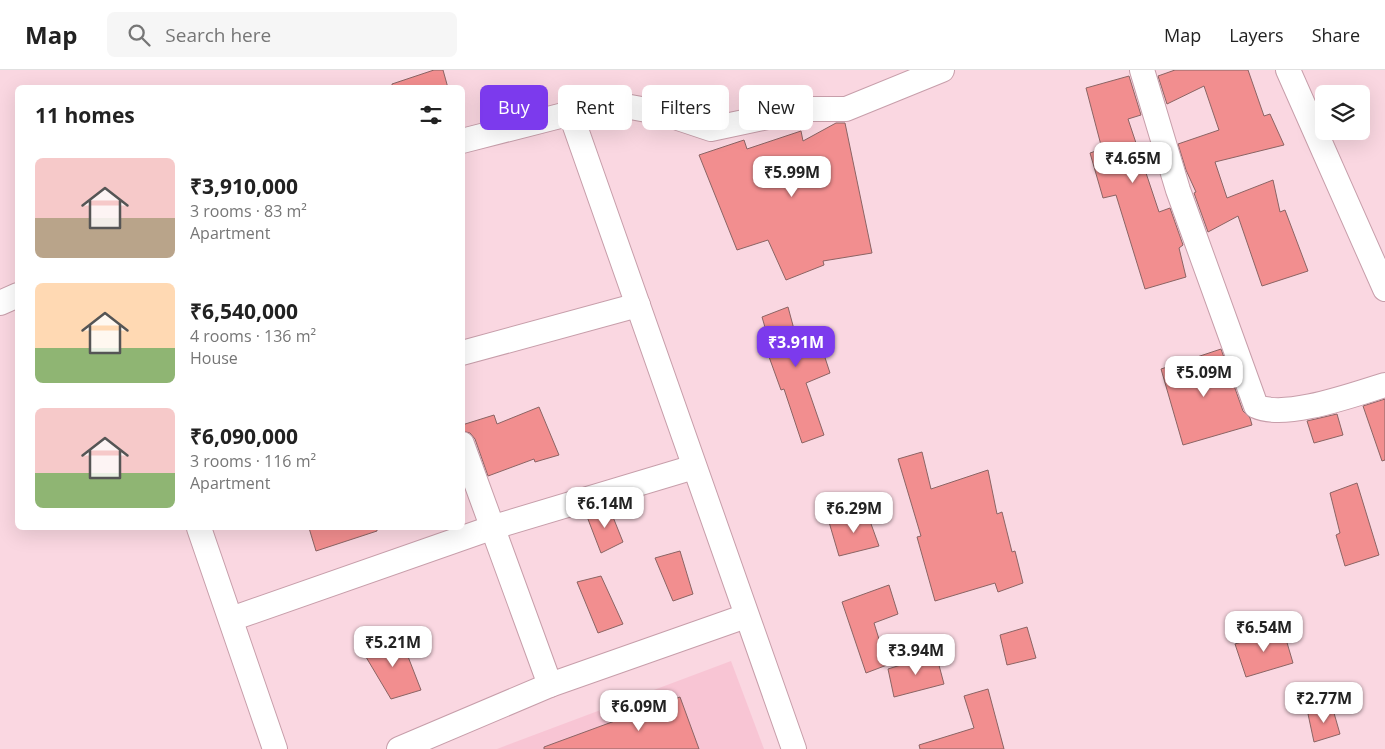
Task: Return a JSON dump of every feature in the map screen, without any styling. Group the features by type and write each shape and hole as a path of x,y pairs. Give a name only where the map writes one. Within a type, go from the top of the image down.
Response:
{"street":[{"path":"632,107 663,113 711,129 811,109 846,109 942,70"},
{"path":"1142,70 1178,190 1256,406 1264,410 1284,410 1325,403 1385,385"},
{"path":"1288,70 1385,289"},
{"path":"465,140 558,115"},
{"path":"576,130 794,749"},
{"path":"0,303 15,296"},
{"path":"465,353 638,305"},
{"path":"465,452 550,685"},
{"path":"231,619 494,527 694,467"},
{"path":"200,530 274,749"},
{"path":"399,749 550,685 746,616"}],"shaded area":[{"path":"731,661 764,749 497,749"}],"building":[{"path":"434,70 443,70 447,85 392,85"},
{"path":"1175,70 1248,70 1264,116 1270,114 1284,145 1215,162 1227,198 1273,180 1280,212 1285,210 1308,271 1262,286 1238,216 1208,232 1194,193 1196,192 1186,170 1178,144 1219,130 1204,86 1167,104 1158,76"},
{"path":"1129,76 1141,115 1128,119 1159,212 1170,208 1183,245 1179,248 1186,277 1145,289 1116,195 1103,198 1090,153 1102,149 1086,88"},
{"path":"836,123 845,123 872,253 823,261 824,265 786,280 768,240 737,250 699,155 744,140 747,149 801,131 803,141"},
{"path":"788,307 795,333 815,327 830,373 806,383 824,435 802,443 784,389 781,390 764,343 769,341 762,317"},
{"path":"1221,349 1243,411 1250,418 1252,425 1183,445 1161,369"},
{"path":"1385,399 1385,460 1382,461 1363,406"},
{"path":"539,407 559,455 535,462 534,459 488,476 475,439 470,433 465,432 465,424 494,415 497,424"},
{"path":"1337,414 1343,435 1314,443 1307,421"},
{"path":"922,452 931,489 988,470 997,514 1002,512 1012,552 1015,551 1023,583 998,592 995,583 935,601 917,537 921,536 898,459"},
{"path":"1357,483 1379,555 1345,566 1336,535 1340,533 1330,493"},
{"path":"609,507 623,542 601,553 586,514"},
{"path":"866,510 879,546 839,556 829,522"},
{"path":"310,530 377,530 377,531 316,551"},
{"path":"680,551 693,594 673,601 655,558"},
{"path":"601,576 623,624 598,633 577,582"},
{"path":"889,585 898,614 874,623 887,665 866,673 842,602"},
{"path":"1027,627 1036,658 1007,665 1000,635"},
{"path":"1283,629 1293,663 1246,677 1235,644"},
{"path":"400,636 421,690 391,699 363,652"},
{"path":"936,654 944,684 894,697 888,669"},
{"path":"988,689 1004,749 920,749 919,745 974,728 964,696"},
{"path":"680,697 699,749 544,749 544,747"},
{"path":"1332,706 1340,734 1314,742 1308,714"}]}
